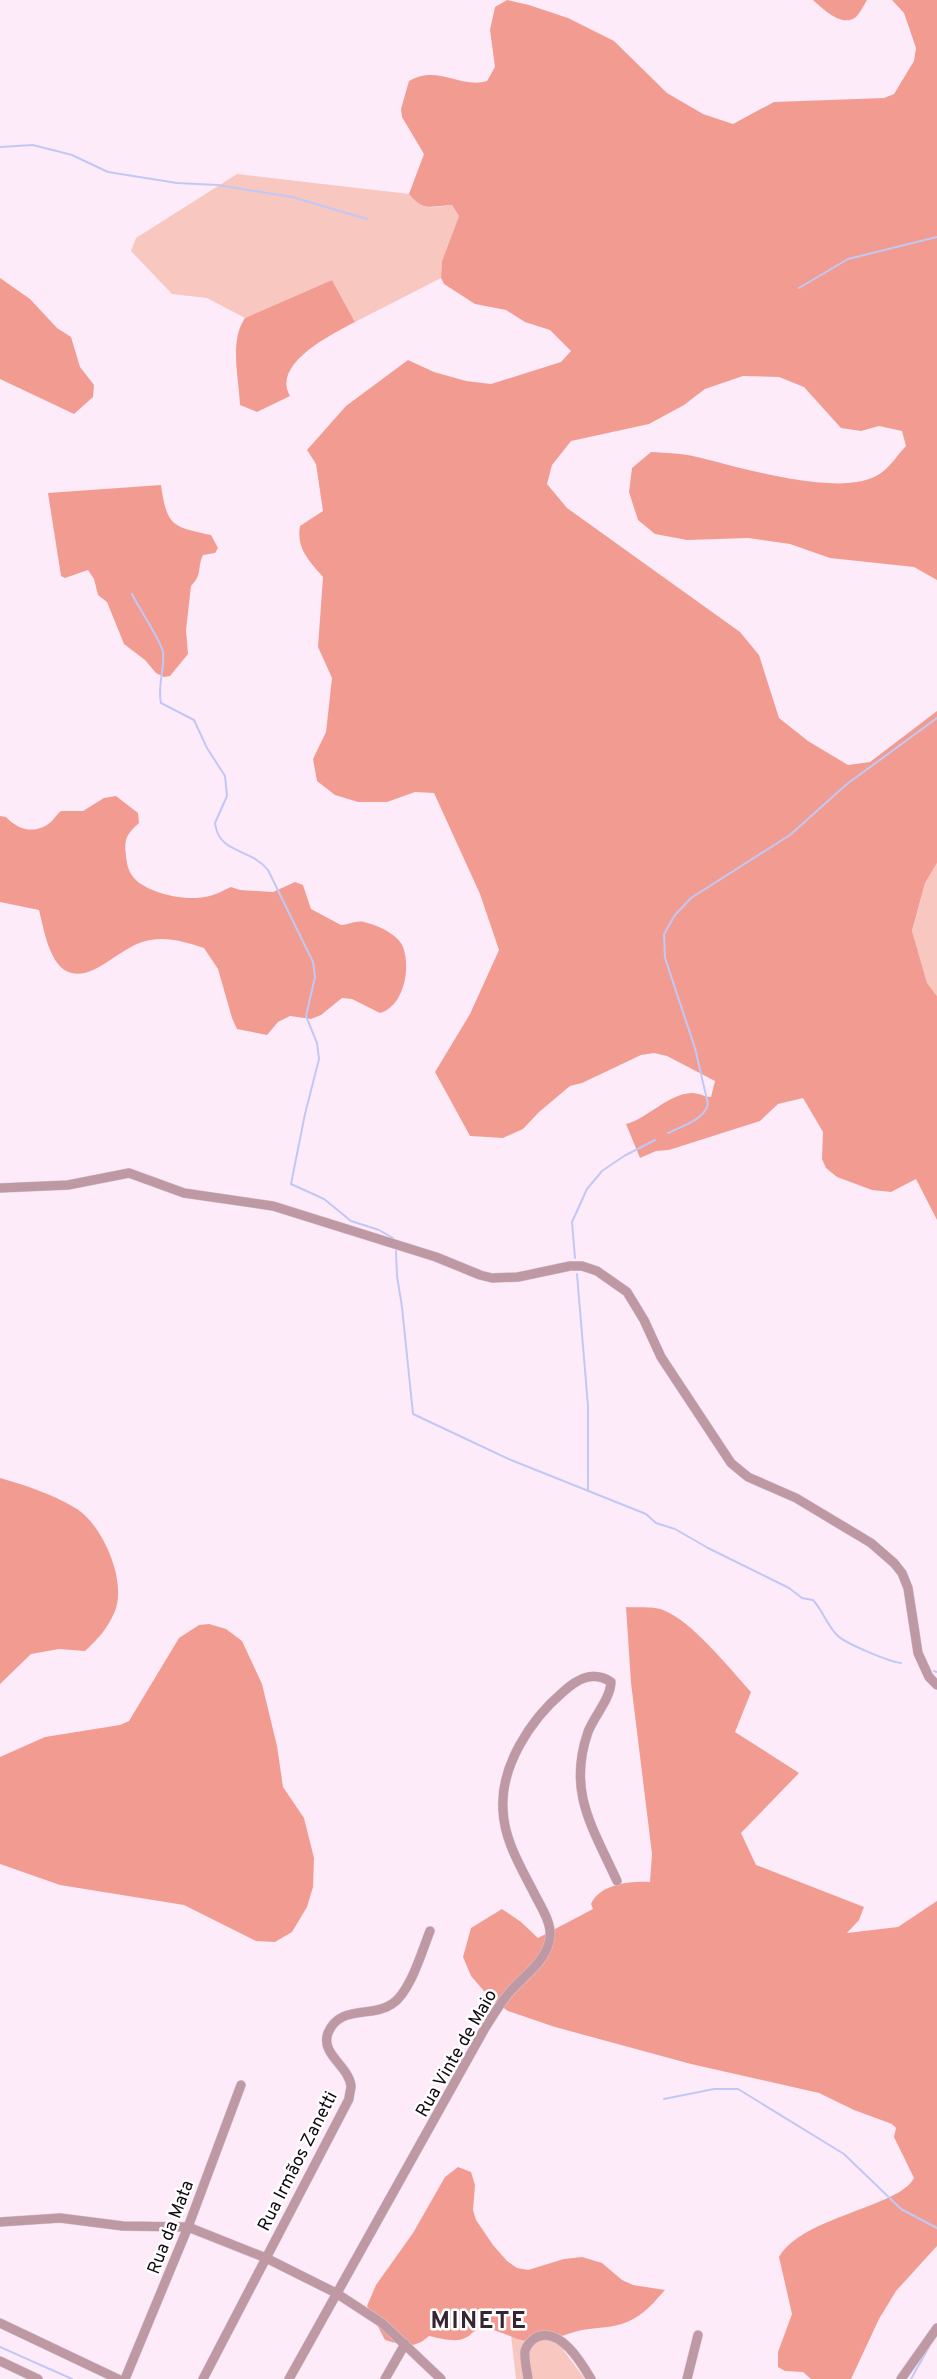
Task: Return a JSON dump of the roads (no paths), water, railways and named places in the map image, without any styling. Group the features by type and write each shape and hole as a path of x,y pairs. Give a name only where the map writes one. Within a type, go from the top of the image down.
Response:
{"street":[{"path":"0,1188 68,1185 129,1173 184,1194 273,1206 436,1257 492,1278 518,1277 570,1266 582,1266 597,1271 627,1292 644,1320 661,1357 731,1463 748,1477 796,1498 871,1543 894,1563 902,1573 908,1588 918,1653 929,1677 937,1685"},
{"name":"Rua Vinte de Maio","path":"289,2379 498,2008 541,1960 545,1952 551,1929 511,1845 502,1810 503,1791 511,1765 540,1713 571,1685 585,1677 602,1677 611,1682 610,1691 588,1733 579,1781 585,1810 617,1881"},
{"name":"Rua Irmãos Zanetti","path":"203,2379 349,2099 350,2080 329,2050 326,2041 329,2032 335,2023 353,2012 382,2009 393,2004 409,1981 430,1931"},
{"name":"Rua da Mata","path":"126,2379 189,2227 241,2085"},
{"path":"0,2222 60,2218 123,2226 189,2227 266,2258 336,2293 382,2323 441,2379"},
{"path":"0,2323 118,2379"},
{"path":"901,2379 937,2328"},
{"path":"528,2379 525,2350 533,2339 547,2335 563,2342 591,2379"},
{"path":"687,2379 698,2335"},
{"path":"385,2379 405,2344"},
{"path":"0,2361 38,2379"},
{"path":"11,2379 15,2368"}],"waterway":[{"path":"0,147 33,145 72,155 108,172 177,183 218,185 292,197 367,219"},
{"path":"799,288 848,259 937,237"},
{"path":"132,594 163,652 161,703 194,720 207,748 225,776 227,796 215,823 218,833 222,841 253,857 268,870 313,962 315,977 306,1016 317,1043 319,1059 291,1184 324,1199 351,1221 379,1230 393,1238"},
{"path":"668,1133 697,1118 706,1110 708,1104 695,1048 665,958 664,934 675,915 691,898 790,835 847,784 937,718"},
{"path":"575,1258 572,1222 587,1189 602,1171 624,1156 655,1140"},
{"path":"396,1251 413,1414 511,1460 646,1514 656,1523 675,1529 789,1588 802,1598 813,1600 841,1638 868,1652 901,1663"},
{"path":"577,1274 588,1406 588,1490"},
{"path":"664,2099 714,2089 738,2089 844,2154 901,2209 937,2228"},
{"path":"0,2347 72,2379"},
{"path":"911,2379 929,2347"}],"district":[{"name":"MINETE","path":"479,2320"}]}
